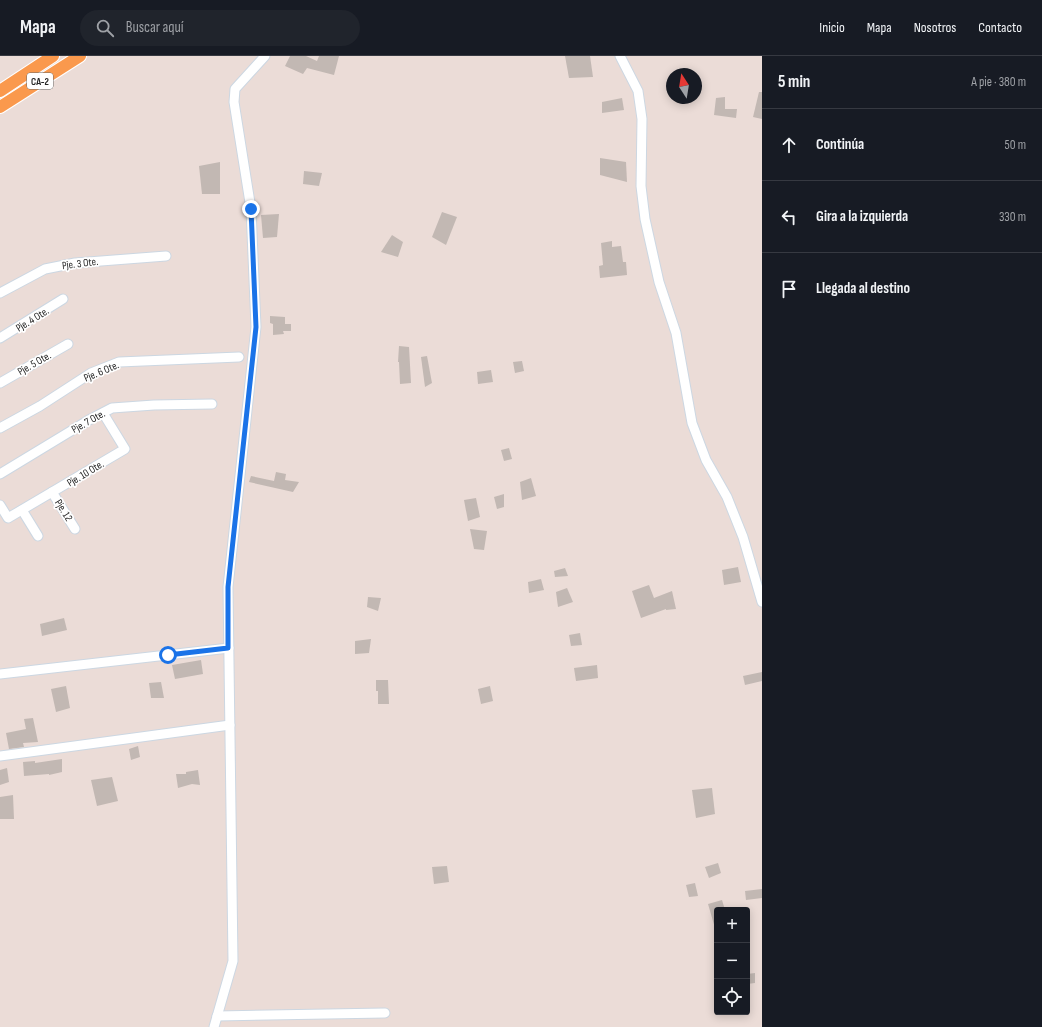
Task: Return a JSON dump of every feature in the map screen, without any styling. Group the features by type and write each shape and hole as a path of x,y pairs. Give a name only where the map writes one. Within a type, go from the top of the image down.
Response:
{"main road":[{"name":"CA-2","path":"0,91 53,56"},
{"name":"CA-2","path":"0,107 80,56"}],"street":[{"path":"214,1027 234,961 228,587 256,327 251,209 234,102 235,89 265,56"},
{"path":"620,56 638,91 642,119 641,186 645,219 659,282 676,333 692,422 706,460 727,497 743,537 762,602"},
{"name":"Pje. 3 Ote.","path":"0,293 45,269 75,263 166,256"},
{"name":"Pje. 4 Ote.","path":"0,338 63,299"},
{"name":"Pje. 5 Ote.","path":"0,383 68,344"},
{"name":"Pje. 6 Ote.","path":"0,428 40,406 91,373 119,362 239,357"},
{"name":"Pje. 7 Ote.","path":"0,474 112,408 154,405 212,404"},
{"name":"Pje. 10 Ote.","path":"0,505 8,518 125,449 103,413"},
{"name":"Pje. 12","path":"52,492 75,529"},
{"path":"22,510 38,536"},
{"path":"0,674 228,648"},
{"path":"0,756 230,725"},
{"path":"217,1016 385,1013"}],"building":[{"path":"290,56 306,56 317,61 319,56 339,56 334,75 307,68 303,74 285,66"},
{"path":"565,56 590,56 593,77 569,78"},
{"path":"759,92 762,92 762,119 753,117"},
{"path":"725,97 725,109 737,109 736,118 714,115 716,98"},
{"path":"622,98 624,110 602,113 602,102"},
{"path":"600,158 626,162 627,182 600,175"},
{"path":"220,162 220,194 202,194 199,166"},
{"path":"304,171 322,173 319,186 303,184"},
{"path":"442,212 457,217 446,245 432,237"},
{"path":"279,214 277,237 263,238 261,215"},
{"path":"392,235 403,242 398,257 381,252"},
{"path":"612,241 612,247 621,246 623,262 626,262 627,275 600,278 599,266 603,265 601,243"},
{"path":"270,316 285,317 285,324 291,324 291,331 283,331 284,334 273,335 273,324 270,323"},
{"path":"399,346 409,347 411,383 400,384 398,362"},
{"path":"427,356 432,383 425,387 421,357"},
{"path":"522,361 524,371 515,373 513,362"},
{"path":"491,370 493,382 478,384 477,372"},
{"path":"509,448 512,459 504,461 501,450"},
{"path":"276,472 286,474 285,480 299,482 293,492 249,482 251,476 274,481"},
{"path":"531,478 536,496 522,500 520,482"},
{"path":"504,494 504,507 497,509 494,497"},
{"path":"476,498 480,517 468,521 464,500"},
{"path":"470,529 487,531 484,550 474,549"},
{"path":"738,567 741,582 724,585 722,570"},
{"path":"565,568 568,576 555,577 554,571"},
{"path":"541,579 544,590 529,593 528,582"},
{"path":"649,585 654,598 672,591 676,609 666,609 641,618 632,591"},
{"path":"567,588 573,602 558,607 556,592"},
{"path":"368,597 381,598 378,611 367,607"},
{"path":"64,618 67,630 42,636 40,624"},
{"path":"580,633 582,645 571,646 569,635"},
{"path":"371,639 369,653 355,654 355,641"},
{"path":"201,660 203,674 175,679 172,665"},
{"path":"597,665 598,678 576,681 574,668"},
{"path":"762,672 762,681 745,685 743,676"},
{"path":"376,680 388,680 389,704 378,704"},
{"path":"161,682 164,698 151,698 149,683"},
{"path":"66,686 70,708 56,712 51,689"},
{"path":"490,686 493,701 481,704 478,689"},
{"path":"33,718 38,742 23,743 24,747 9,749 6,733 26,729 24,719"},
{"path":"138,746 140,757 131,760 129,749"},
{"path":"62,759 62,772 49,775 24,776 23,762 35,761 35,763"},
{"path":"7,768 9,782 0,785 0,770"},
{"path":"198,770 200,785 192,784 178,788 176,774 186,774 186,772"},
{"path":"112,777 118,801 97,806 91,780"},
{"path":"712,788 715,814 696,818 692,790"},
{"path":"13,795 14,819 0,819 0,797"},
{"path":"718,863 721,873 709,878 705,867"},
{"path":"447,866 449,882 434,884 432,867"},
{"path":"695,883 698,896 689,897 686,885"},
{"path":"762,889 762,898 746,900 745,891"},
{"path":"722,900 724,907 714,907 714,925 708,904"},
{"path":"755,973 755,983 750,984 750,974"}],"route":[{"path":"168,655 228,648 228,587 256,327 251,209"}]}
